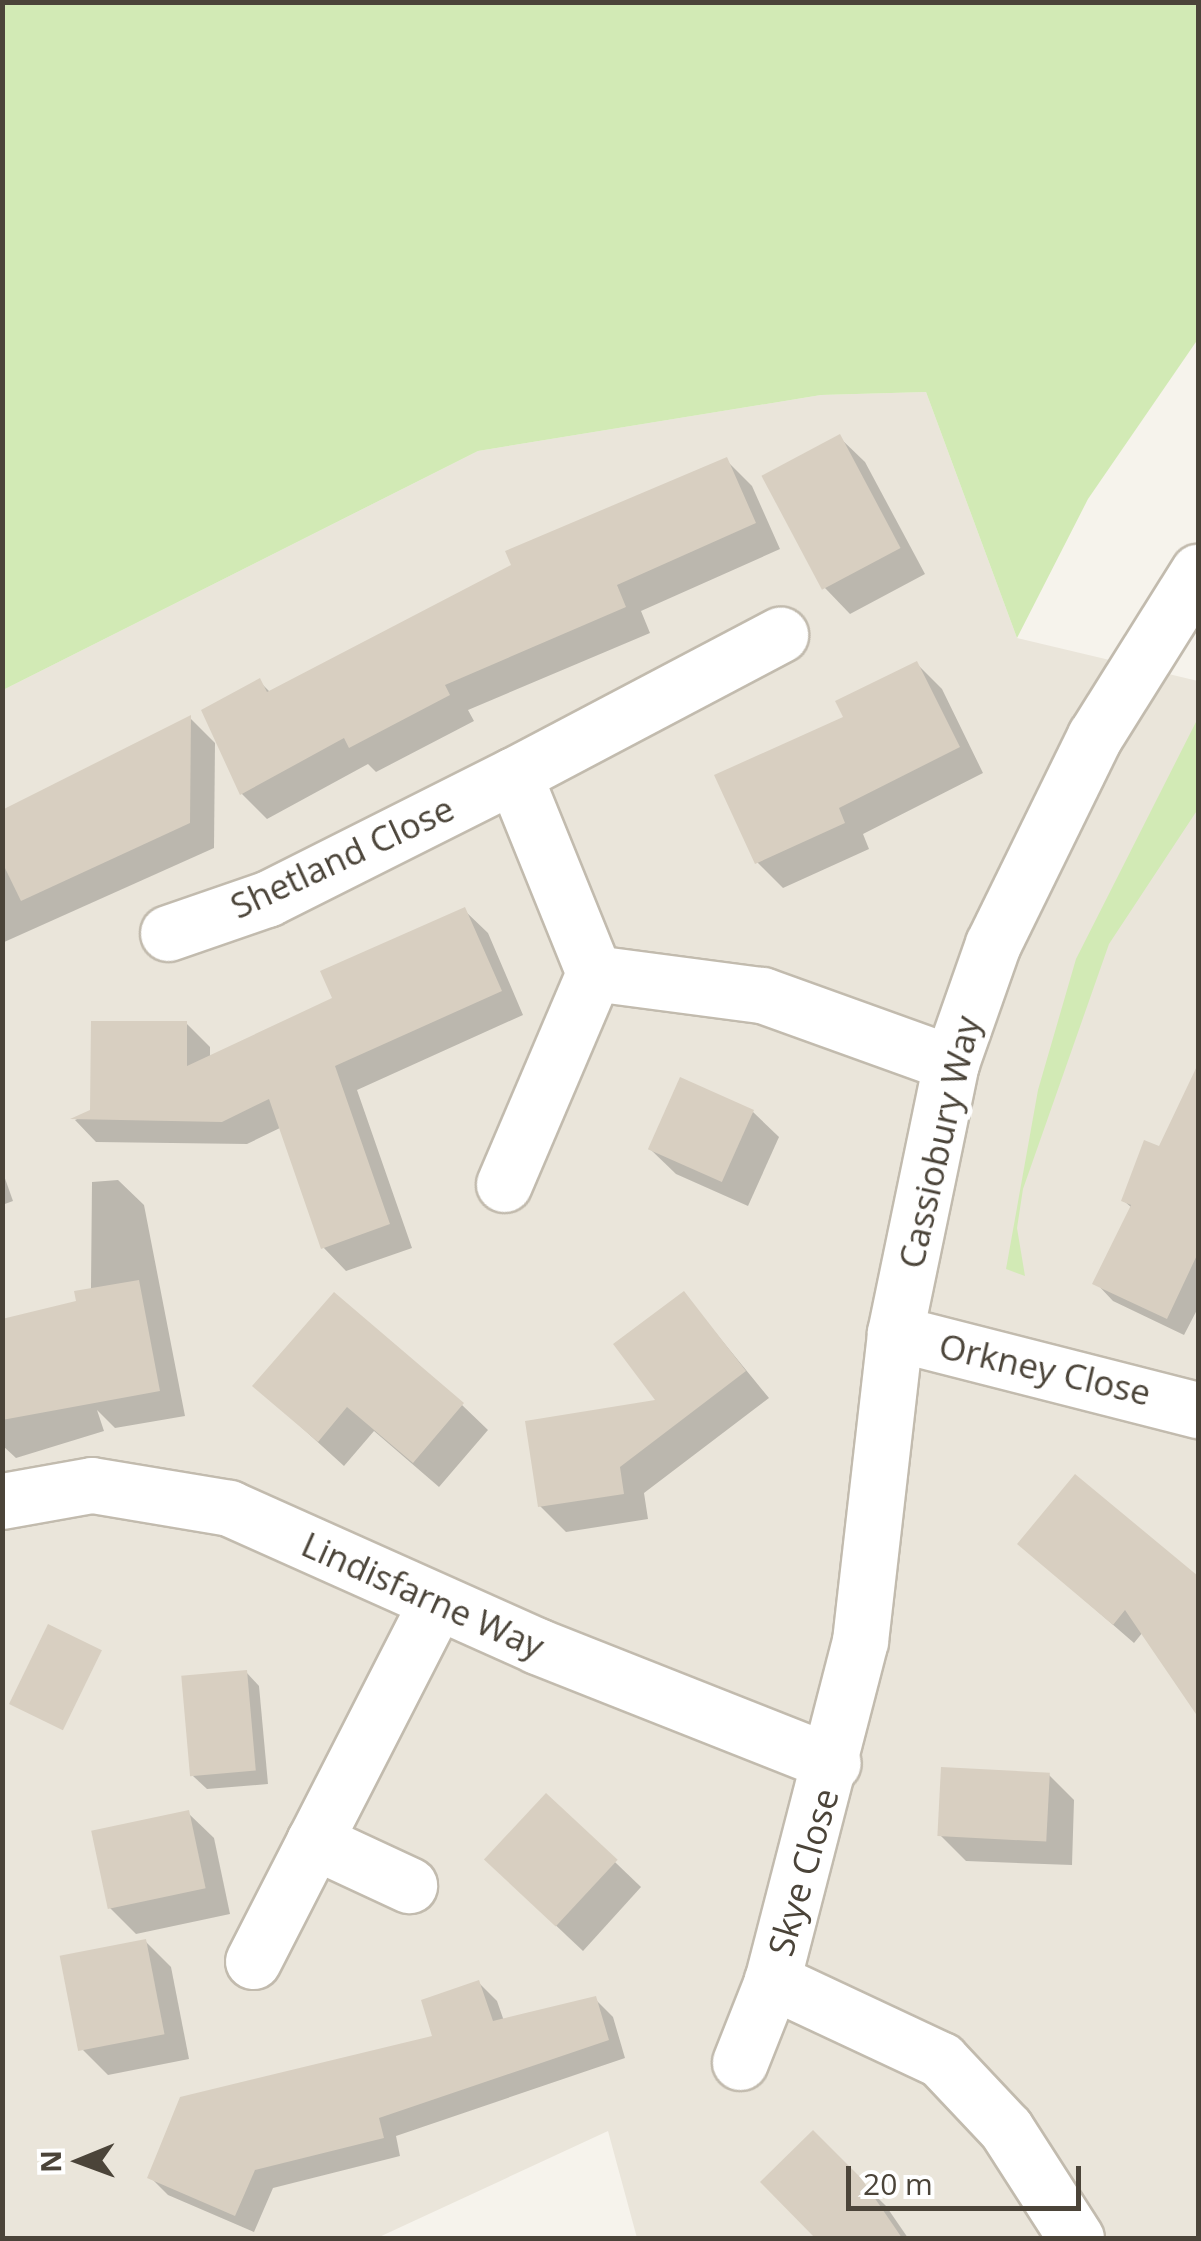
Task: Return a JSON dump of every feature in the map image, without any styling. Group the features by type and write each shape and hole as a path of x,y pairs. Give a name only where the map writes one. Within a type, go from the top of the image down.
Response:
{"street":[{"name":"Cassiobury Way","path":"833,1764 860,1641 895,1334 951,1062 993,944 1095,736 1198,572"},
{"name":"Shetland Close","path":"168,933 268,899 780,635"},
{"path":"504,1184 594,973 514,775"},
{"path":"594,973 762,996 951,1062"},
{"name":"Orkney Close","path":"895,1334 1197,1404"},
{"name":"Lindisfarne Way","path":"2,1501 92,1485 230,1508 436,1603 833,1764"},
{"path":"253,1961 436,1603"},
{"name":"Skye Close","path":"740,2062 772,1981 833,1764"},
{"path":"314,1841 410,1885"},
{"name":"Skye Close","path":"772,1981 940,2060 1006,2129 1076,2238"}],"shaded area":[{"path":"926,392 1017,638 1198,681 1198,2238 637,2238 608,2131 377,2238 3,2238 3,690 478,451 821,395"}],"green space":[{"path":"3,2 1198,3 1198,339 1088,499 1017,638 926,392 821,395 478,451 3,690"},
{"path":"1198,718 1198,809 1109,944 1023,1189 1017,1228 1025,1276 1006,1269 1038,1090 1076,959"}],"building":[{"path":"840,434 901,548 822,590 761,476"},
{"path":"727,457 756,523 617,585 626,607 445,685 450,695 349,748 344,738 240,795 201,710 260,678 267,692 511,565 505,551"},
{"path":"917,661 960,747 839,808 845,823 755,864 714,775 843,717 835,701"},
{"path":"191,715 190,823 21,901 2,862 2,810"},
{"path":"465,907 502,991 335,1066 390,1224 321,1249 269,1099 222,1122 70,1119 90,1110 91,1021 187,1021 187,1066 332,998 320,971"},
{"path":"1198,1064 1198,1253 1167,1319 1092,1284 1131,1205 1121,1201 1144,1140 1159,1146"},
{"path":"680,1077 754,1110 722,1182 648,1149"},
{"path":"139,1280 160,1391 2,1420 2,1319 76,1301 74,1291"},
{"path":"684,1291 746,1371 620,1467 624,1494 538,1507 525,1421 655,1400 613,1344"},
{"path":"334,1292 464,1403 413,1463 347,1407 318,1442 252,1386"},
{"path":"1075,1474 1198,1576 1198,1717 1125,1610 1113,1625 1017,1544"},
{"path":"48,1624 102,1650 63,1730 9,1704"},
{"path":"247,1670 256,1771 190,1776 181,1676"},
{"path":"941,1767 1050,1773 1046,1842 937,1836"},
{"path":"546,1793 618,1860 556,1926 484,1860"},
{"path":"189,1810 206,1888 108,1909 91,1831"},
{"path":"146,1939 165,2034 78,2051 60,1956"},
{"path":"479,1980 493,2021 596,1996 609,2040 379,2118 384,2138 255,2170 235,2216 147,2178 180,2097 432,2036 421,2000"},
{"path":"813,2130 861,2178 902,2238 815,2238 760,2182"}]}
